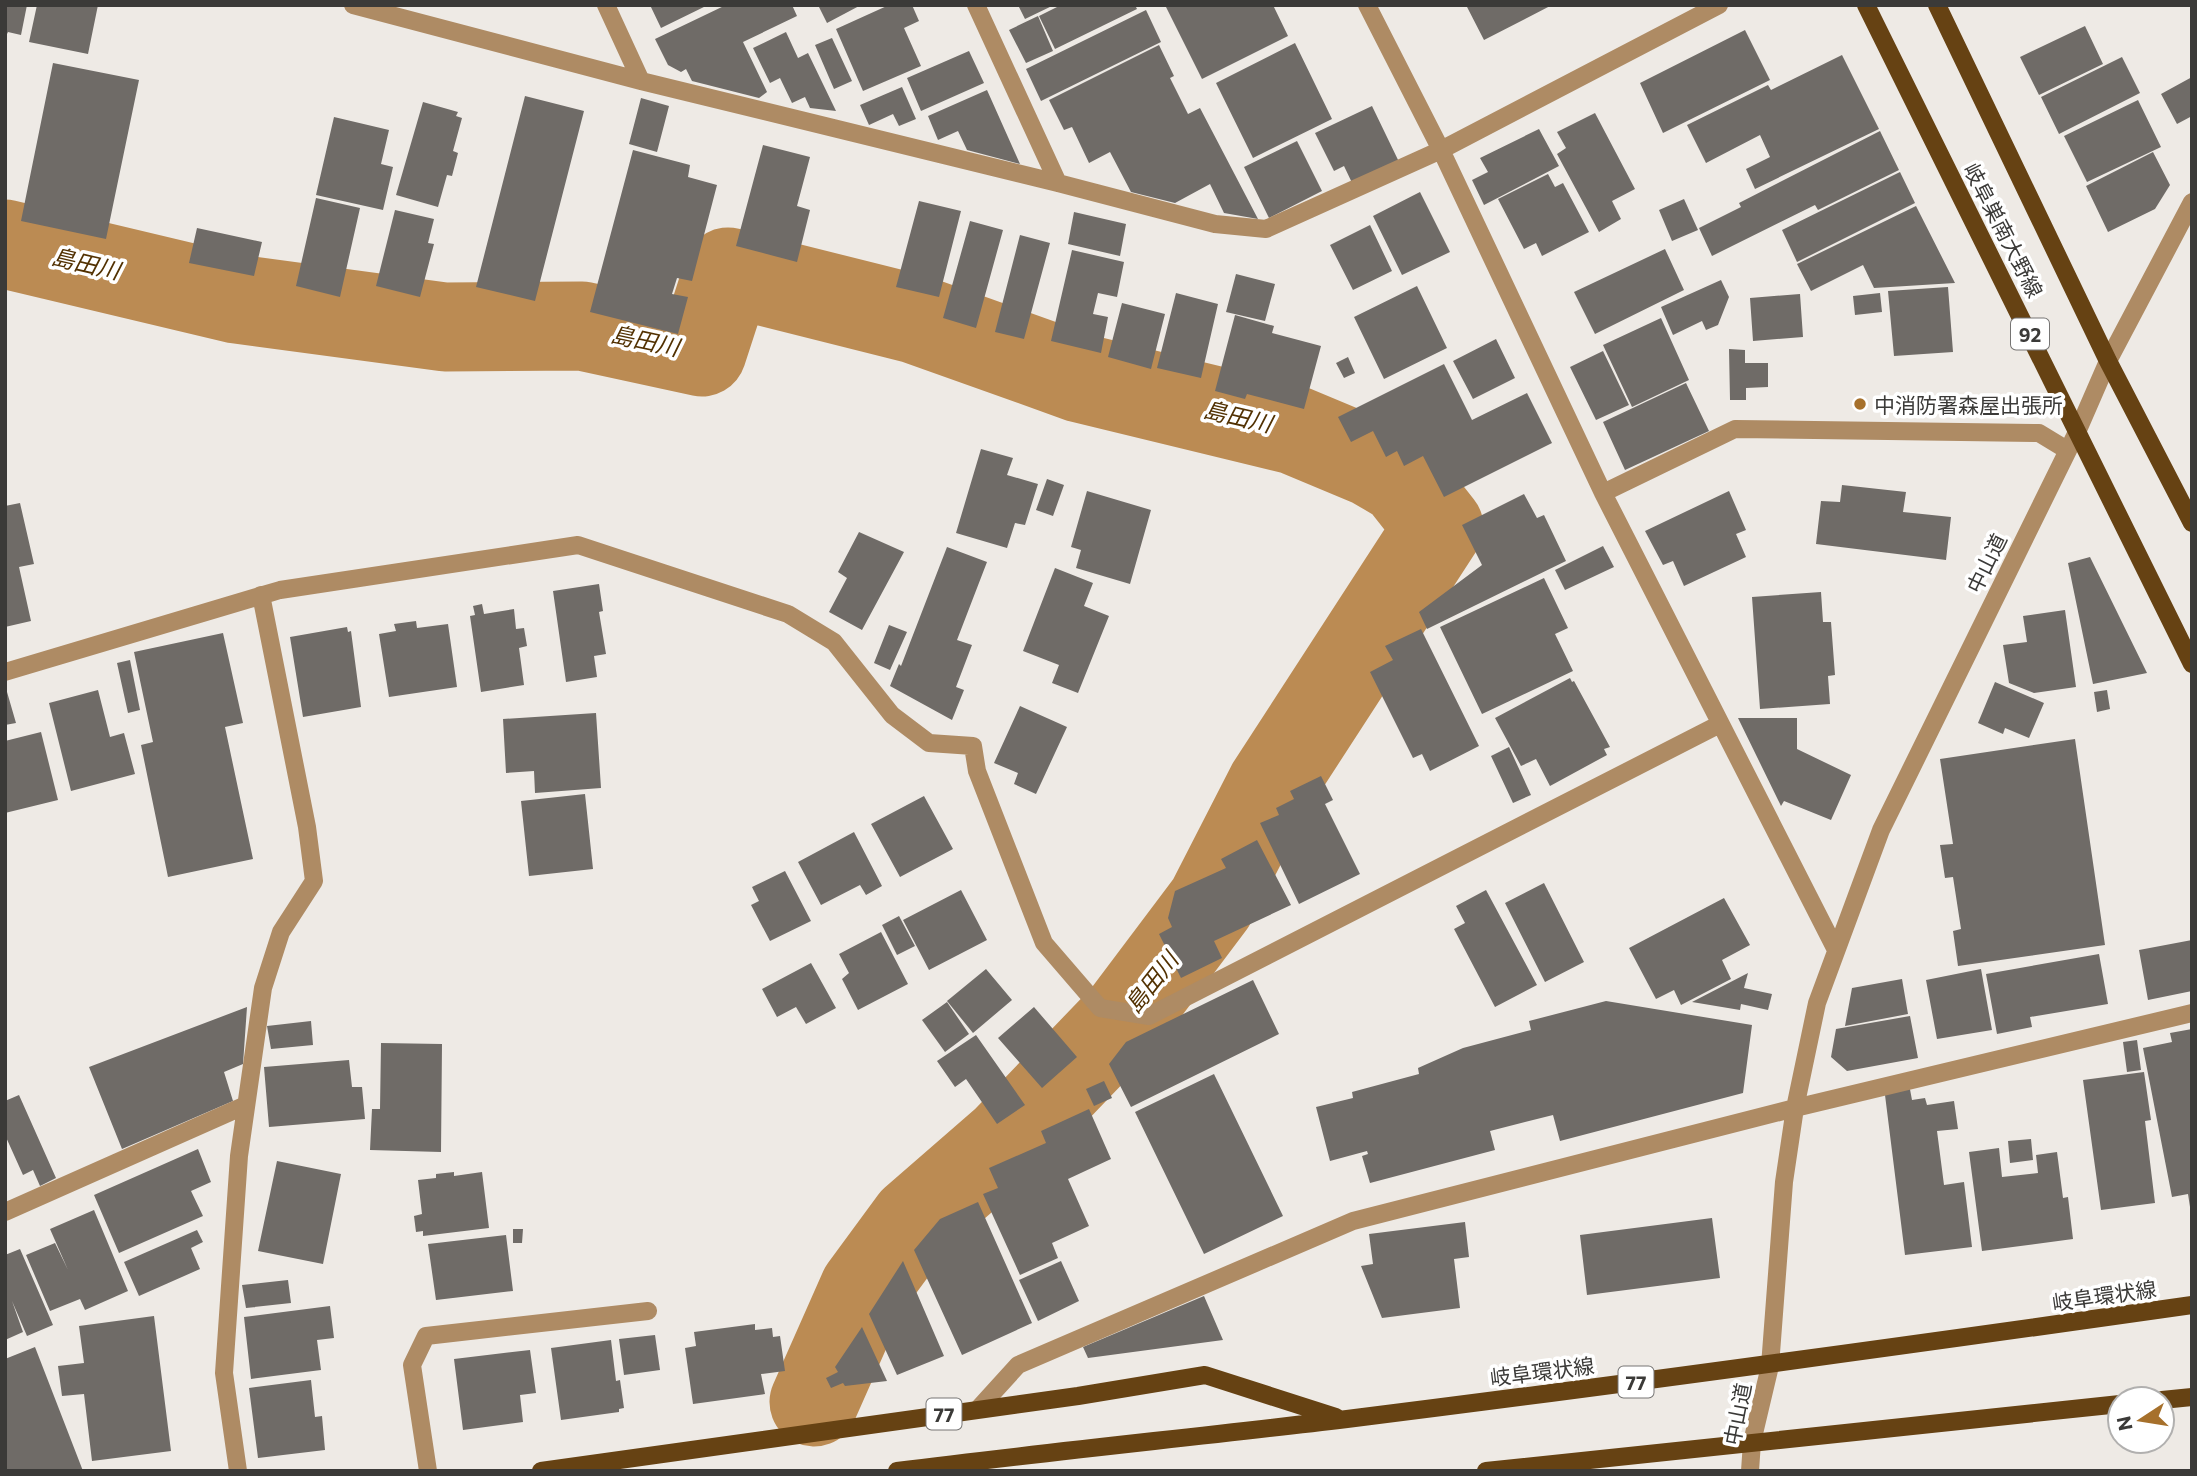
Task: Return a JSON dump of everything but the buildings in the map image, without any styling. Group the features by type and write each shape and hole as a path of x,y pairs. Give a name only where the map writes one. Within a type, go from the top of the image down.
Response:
{"main road":[{"name":"岐阜巣南大野線","path":"1866,5 2192,664"},
{"name":"岐阜巣南大野線","path":"1937,5 2108,361 2192,523"},
{"name":"岐阜環状線","path":"897,1471 1770,1366 2192,1305"},
{"name":"77","path":"541,1471 1078,1396 1205,1375 1342,1419"},
{"path":"1486,1471 2106,1405"}],"street":[{"path":"353,5 641,81 1215,224 1266,229 1441,150 1719,5"},
{"path":"606,5 641,81"},
{"path":"976,5 1058,183"},
{"path":"1367,5 1441,150 1603,493 1836,950"},
{"name":"中山道","path":"1750,1471 1752,1442 1770,1366 1784,1182 1795,1108 1817,1003 1881,830 2078,430 2108,361 2192,202"},
{"path":"1603,493 1735,429 2039,433 2067,450"},
{"path":"5,673 280,590 578,545 788,614 834,642 892,715 929,743 973,747 977,771 1044,943 1100,1008 1149,1016 1720,724"},
{"path":"238,1471 224,1373 239,1156 263,988 281,932 314,881 307,827 261,595"},
{"path":"978,1409 1018,1365 1353,1221 1795,1108 2192,1013"},
{"path":"5,1212 246,1105"},
{"path":"428,1471 412,1365 426,1336 648,1311"}],"waterway":[{"name":"島田川","path":"5,244 236,299 445,327 582,326 702,352 728,272 915,319 1080,378 1294,430 1373,463 1402,480 1439,527 1271,786 1211,903 1126,1016 1006,1141 914,1221 864,1289 814,1402"}],"place":[{"name":"中消防署森屋出張所","path":"1860,404"}]}
